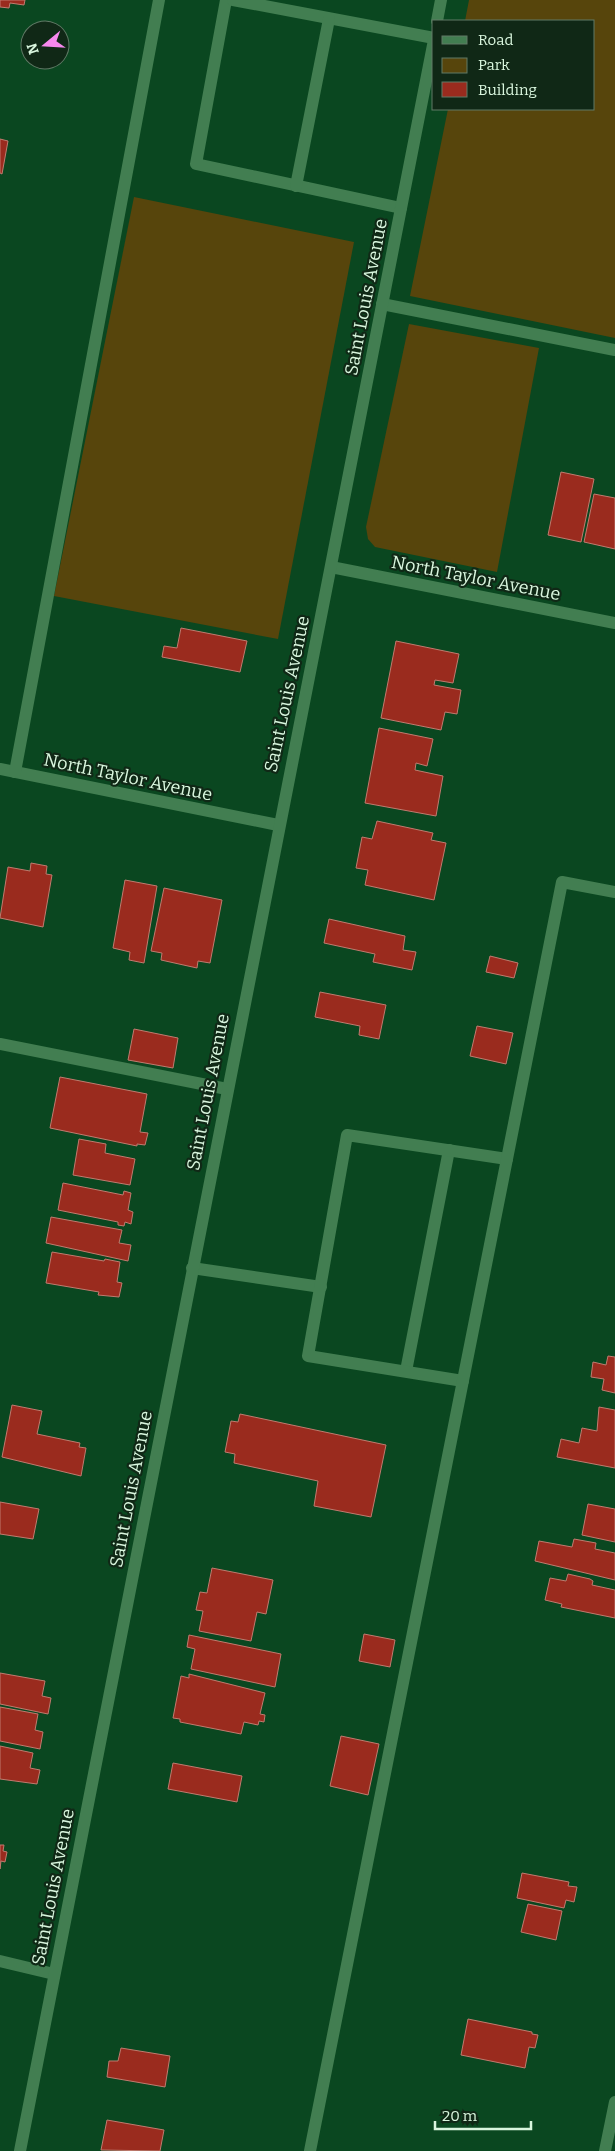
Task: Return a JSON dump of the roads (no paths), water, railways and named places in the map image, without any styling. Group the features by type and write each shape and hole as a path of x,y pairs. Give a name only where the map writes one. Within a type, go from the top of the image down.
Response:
{"street":[{"path":"15,772 159,0"},
{"path":"226,0 196,164 401,208"},
{"path":"233,0 432,39"},
{"path":"437,20 442,0"},
{"path":"296,186 329,19"},
{"name":"Saint Louis Avenue","path":"20,2151 278,825 331,567 432,49"},
{"path":"382,304 615,350"},
{"name":"North Taylor Avenue","path":"331,567 615,623"},
{"name":"North Taylor Avenue","path":"0,768 278,825"},
{"path":"310,2151 562,882 615,892"},
{"path":"0,1044 227,1089"},
{"path":"463,1381 308,1356 347,1135 507,1159"},
{"path":"406,1372 449,1150"},
{"path":"192,1268 321,1287"},
{"path":"0,1961 54,1974"},
{"path":"605,2151 615,2102"}]}
